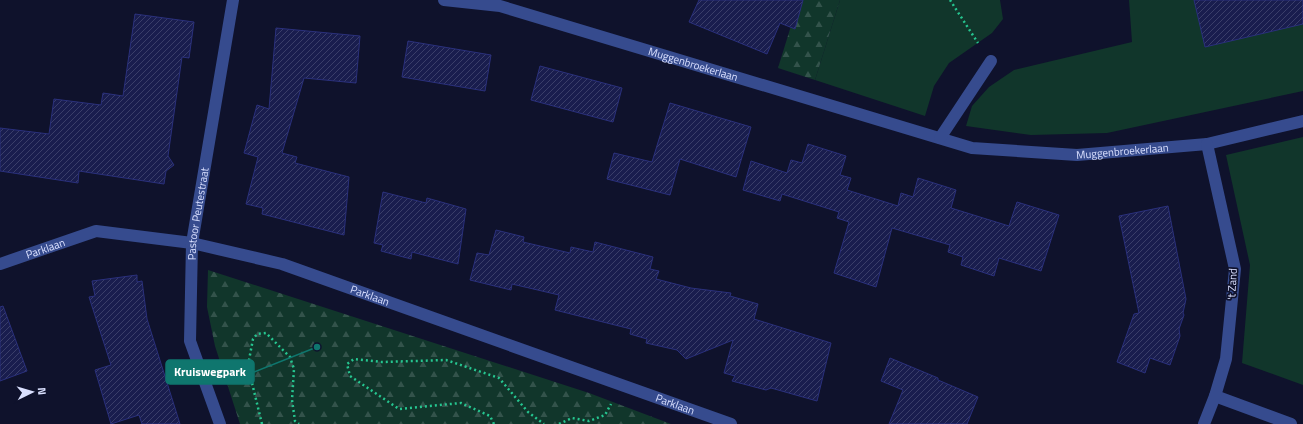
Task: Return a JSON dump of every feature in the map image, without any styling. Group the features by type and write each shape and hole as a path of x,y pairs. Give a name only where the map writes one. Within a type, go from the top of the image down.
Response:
{"street":[{"name":"Pastoor Peutestraat","path":"220,424 190,341 192,243 233,0"},
{"name":"Muggenbroekerlaan","path":"444,0 500,6 972,148 1077,155 1207,144 1303,121"},
{"path":"940,138 991,61"},
{"name":"'t Zand","path":"1204,424 1215,396 1226,359 1234,269 1207,144"},
{"name":"Parklaan","path":"0,264 96,231 192,243 282,264 731,424"},
{"path":"1215,396 1292,424"}],"path":[{"path":"950,0 991,61"},
{"path":"262,424 252,383 249,360 253,339 257,334 266,333 290,357 294,369 292,400 295,421 299,424"},
{"path":"494,424 490,416 460,403 399,409 350,376 347,364 354,358 382,362 446,360 499,378 528,412 544,424"},
{"path":"558,424 572,418 589,421 605,415 620,384"}],"green space":[{"path":"799,0 840,0 815,80 778,68"},
{"path":"840,0 1000,0 1003,19 992,33 949,63 934,86 925,116 815,80"},
{"path":"1129,0 1303,0 1303,91 1107,133 1031,135 966,126 972,106 989,87 1014,70 1132,42"},
{"path":"1303,137 1303,385 1242,363 1250,265 1226,155"},
{"path":"208,270 589,393 671,424 240,424 215,346 207,307"}],"building":[{"path":"699,0 803,0 795,29 780,23 767,54 689,22"},
{"path":"1194,0 1303,0 1303,24 1205,47"},
{"path":"135,14 194,22 189,58 182,57 168,156 174,165 166,171 164,184 79,171 78,183 0,171 0,128 49,134 54,99 101,105 103,93 123,96"},
{"path":"276,28 360,36 356,83 304,78 282,153 297,157 295,163 349,177 344,235 262,214 263,208 246,204 258,157 244,153 257,105 269,109"},
{"path":"408,41 491,55 485,91 402,77"},
{"path":"540,66 622,88 613,122 531,100"},
{"path":"670,103 751,127 736,177 680,159 670,195 607,179 614,153 652,162"},
{"path":"808,144 846,156 840,175 851,178 847,190 898,206 901,193 913,197 918,178 956,190 951,208 1009,226 1017,202 1059,215 1041,271 999,258 994,276 961,265 963,257 948,252 950,245 892,228 876,287 834,273 849,222 837,218 839,212 782,194 780,201 743,190 751,161 787,173 791,160 802,163"},
{"path":"383,192 426,203 427,198 466,209 458,264 412,252 411,259 381,251 383,245 374,243"},
{"path":"1168,206 1186,299 1183,313 1184,315 1179,329 1180,336 1170,365 1150,358 1145,373 1117,362 1134,314 1139,313 1119,216"},
{"path":"496,230 524,237 523,242 570,253 571,247 593,252 595,242 653,257 650,269 659,271 656,279 691,288 731,293 730,296 758,304 754,319 831,343 817,401 771,388 766,390 732,381 735,376 724,373 733,340 686,359 677,350 646,343 647,339 630,334 631,329 555,310 559,295 512,284 511,290 470,280 477,253 489,255"},
{"path":"137,275 137,282 142,281 147,319 180,424 142,424 139,415 111,424 95,370 111,365 89,297 95,296 92,281"},
{"path":"3,306 27,371 0,381 0,307"},
{"path":"890,358 978,397 967,424 889,424 903,390 881,381"}],"place":[{"name":"Kruiswegpark","path":"317,347"}]}
